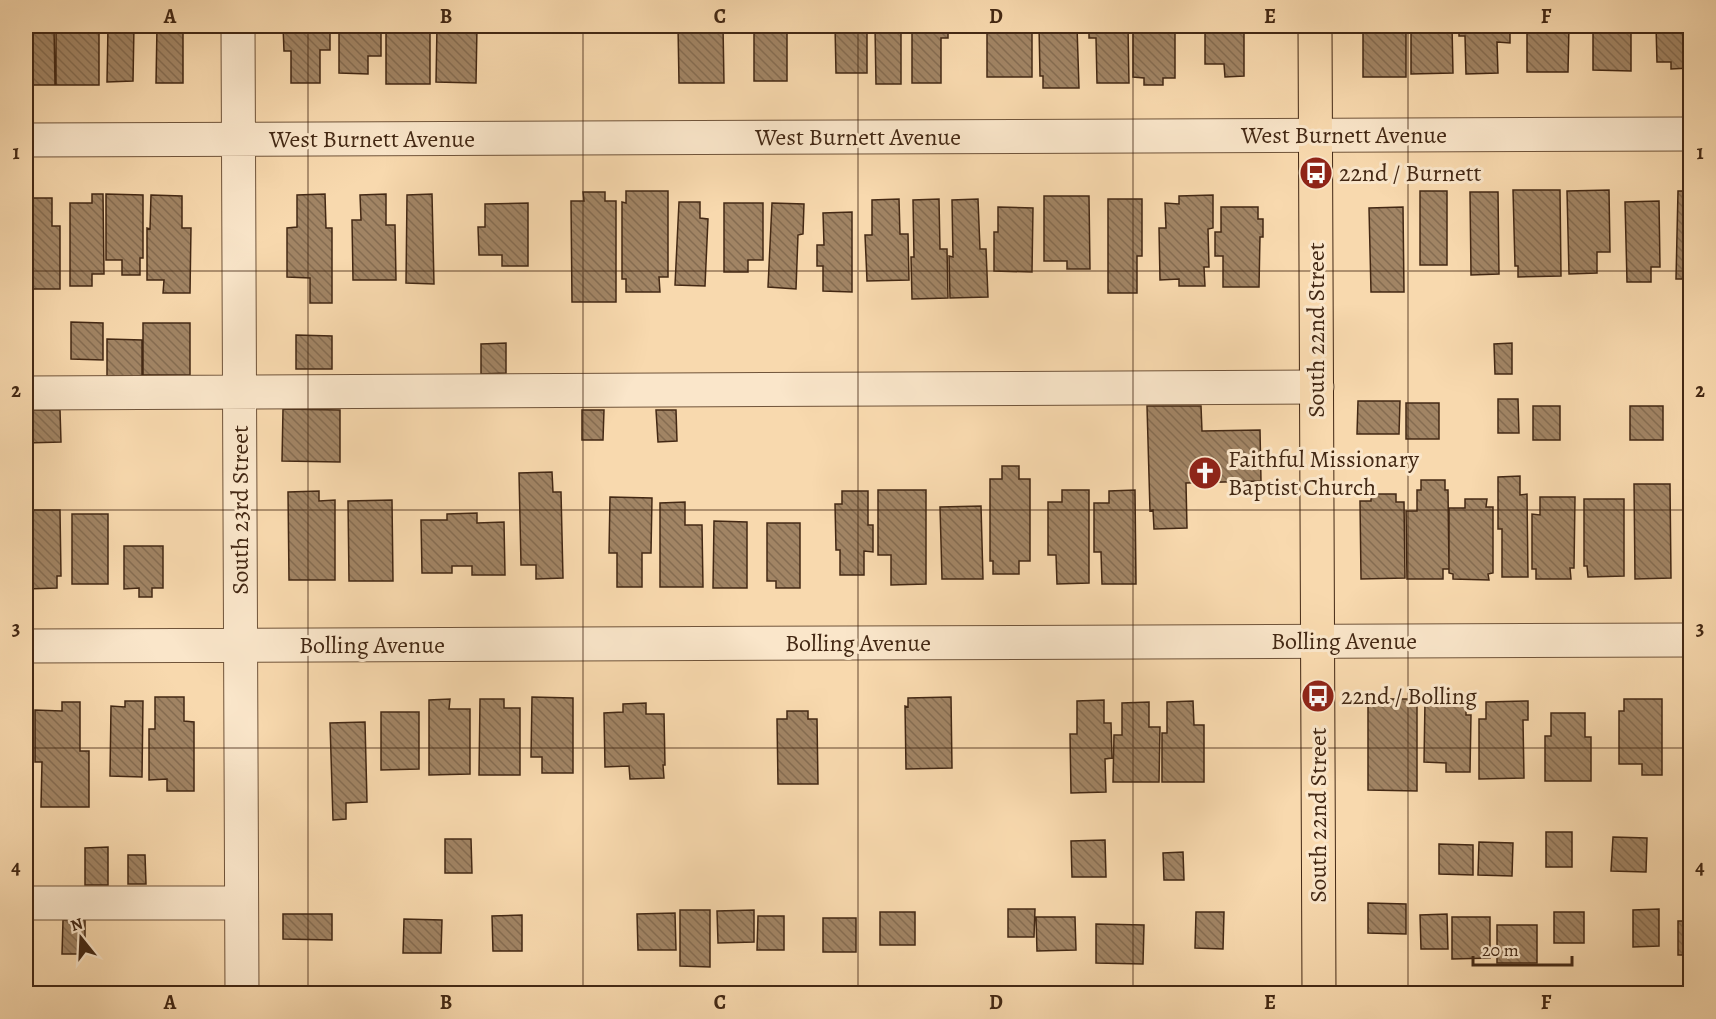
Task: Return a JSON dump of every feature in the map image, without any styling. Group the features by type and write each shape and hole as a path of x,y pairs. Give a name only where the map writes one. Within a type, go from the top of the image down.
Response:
{"main road":[{"name":"South 22nd Street","path":"1315,26 1319,993"}],"street":[{"name":"South 23rd Street","path":"238,26 242,993"},
{"name":"West Burnett Avenue","path":"26,140 1690,134"},
{"path":"26,393 1317,387"},
{"name":"Bolling Avenue","path":"26,646 1690,640"},
{"path":"26,903 241,903"}],"building":[{"path":"26,26 54,26 55,85 26,85"},
{"path":"56,26 99,26 99,85 56,85"},
{"path":"108,26 134,26 133,81 107,82"},
{"path":"157,26 183,26 183,83 156,83"},
{"path":"283,26 330,26 330,50 320,50 320,83 291,83 291,51 284,51"},
{"path":"339,26 381,26 381,56 368,56 368,74 339,73"},
{"path":"386,26 430,26 430,84 386,84"},
{"path":"437,26 477,26 476,83 436,82"},
{"path":"678,26 723,26 724,83 679,83"},
{"path":"744,26 787,26 787,81 754,81 754,31 744,31"},
{"path":"835,26 867,26 867,73 836,73"},
{"path":"872,26 908,26 908,31 901,30 901,84 876,84 875,28"},
{"path":"912,26 948,26 948,38 941,38 941,83 912,83"},
{"path":"987,26 1032,26 1032,77 987,77"},
{"path":"1039,26 1077,26 1079,88 1043,88 1043,76 1040,76"},
{"path":"1089,26 1128,26 1129,83 1097,83 1096,38 1089,38"},
{"path":"1133,26 1175,26 1175,78 1163,78 1163,85 1144,85 1144,78 1133,77"},
{"path":"1205,26 1244,26 1244,76 1225,77 1224,64 1205,64"},
{"path":"1363,26 1406,26 1406,77 1363,77"},
{"path":"1411,26 1452,26 1453,73 1411,74"},
{"path":"1459,26 1510,26 1510,43 1497,42 1498,73 1466,74 1465,36 1459,36"},
{"path":"1527,26 1569,26 1568,72 1527,72"},
{"path":"1593,26 1631,26 1631,71 1593,70"},
{"path":"1656,26 1690,26 1690,68 1671,69 1671,62 1657,62"},
{"path":"1513,190 1560,190 1561,276 1518,277 1518,266 1515,266"},
{"path":"1609,190 1610,252 1597,252 1597,273 1569,274 1567,191"},
{"path":"626,191 668,191 668,277 659,277 660,292 626,292 626,279 622,279 622,202 626,203"},
{"path":"1420,191 1447,191 1447,265 1420,265"},
{"path":"1678,191 1690,191 1690,279 1676,279"},
{"path":"583,192 605,192 605,201 616,201 616,302 572,302 571,201 584,201"},
{"path":"1470,192 1498,192 1499,274 1471,275"},
{"path":"92,194 103,194 104,274 92,274 92,286 70,286 70,203 92,203"},
{"path":"106,194 143,195 143,258 140,258 140,275 122,275 122,260 106,260"},
{"path":"325,194 326,228 332,228 332,303 310,303 310,278 287,277 287,228 297,227 297,195"},
{"path":"386,194 386,225 395,225 396,280 353,280 352,220 361,220 360,195"},
{"path":"432,194 434,284 406,283 407,195"},
{"path":"151,195 182,196 182,228 191,228 190,293 163,293 164,280 147,280 147,228 150,229"},
{"path":"1213,195 1213,228 1208,229 1209,267 1204,267 1205,286 1179,286 1179,279 1160,280 1159,228 1166,228 1165,203 1179,204 1179,196"},
{"path":"1044,196 1089,196 1090,269 1067,269 1067,261 1044,261"},
{"path":"26,198 52,198 52,226 60,226 60,289 26,289"},
{"path":"899,199 900,234 908,234 909,280 867,281 865,235 872,235 872,200"},
{"path":"939,199 940,249 947,249 948,298 912,299 913,200"},
{"path":"978,199 980,249 986,249 988,297 950,298 949,256 953,257 952,200"},
{"path":"1108,199 1142,199 1142,256 1137,256 1137,293 1108,293"},
{"path":"1659,201 1660,267 1651,267 1651,282 1627,282 1625,202"},
{"path":"679,202 700,202 700,218 708,219 705,286 675,285"},
{"path":"528,203 528,266 502,266 502,255 479,255 478,227 485,227 485,204"},
{"path":"724,203 763,203 763,260 748,260 748,272 724,272"},
{"path":"772,203 804,204 803,234 798,235 796,289 768,287"},
{"path":"998,207 1033,208 1032,272 994,271 994,232 998,232"},
{"path":"1221,207 1258,207 1258,219 1263,219 1263,237 1260,237 1259,287 1223,287 1223,256 1215,256 1215,232 1221,232"},
{"path":"1403,207 1404,292 1371,292 1369,208"},
{"path":"852,212 852,292 823,291 823,266 817,266 817,245 824,245 823,213"},
{"path":"71,322 103,323 103,360 71,359"},
{"path":"143,323 190,323 190,375 143,375"},
{"path":"296,335 332,336 332,369 296,369"},
{"path":"107,339 142,340 142,376 107,376"},
{"path":"506,343 506,373 481,374 481,344"},
{"path":"1512,343 1512,374 1495,374 1494,344"},
{"path":"1498,399 1518,399 1519,433 1498,433"},
{"path":"1358,401 1400,401 1399,434 1357,434"},
{"path":"1406,403 1439,403 1439,439 1406,439"},
{"name":"Faithful Missionary Baptist Church","path":"1147,406 1201,406 1202,431 1260,430 1261,481 1186,483 1187,528 1154,529 1153,510 1150,511"},
{"path":"1533,406 1560,406 1560,440 1533,440"},
{"path":"1630,406 1663,406 1663,440 1630,440"},
{"path":"283,409 340,410 340,462 282,461"},
{"path":"26,410 60,410 61,442 26,443"},
{"path":"582,410 604,410 603,440 582,440"},
{"path":"656,410 676,410 677,441 658,442"},
{"path":"1002,466 1019,466 1019,479 1030,479 1030,561 1019,561 1019,574 993,574 993,561 990,561 990,479 1002,479"},
{"path":"552,472 553,492 561,492 563,578 536,579 536,565 521,565 519,473"},
{"path":"1520,476 1520,495 1527,494 1528,577 1502,577 1502,529 1498,529 1498,477"},
{"path":"1421,480 1445,480 1445,490 1448,490 1449,569 1443,569 1443,579 1407,579 1406,511 1417,511 1417,490 1421,490"},
{"path":"1634,484 1670,484 1671,578 1635,579"},
{"path":"878,490 926,490 926,584 891,585 891,555 878,555"},
{"path":"1062,490 1089,490 1089,583 1057,584 1056,555 1048,555 1048,502 1062,502"},
{"path":"1135,490 1136,584 1102,584 1101,552 1094,552 1094,503 1109,503 1109,491"},
{"path":"319,491 319,501 335,500 335,580 289,580 288,492"},
{"path":"842,491 868,491 868,525 873,525 873,552 864,551 864,575 840,575 840,550 836,550 835,504 842,504"},
{"path":"1371,494 1396,494 1396,502 1404,502 1405,578 1361,579 1360,501 1371,501"},
{"path":"610,497 652,498 651,553 642,553 642,587 617,587 617,553 609,553"},
{"path":"1540,497 1575,497 1574,568 1570,568 1571,579 1536,579 1536,569 1532,569 1532,514 1540,515"},
{"path":"1465,499 1487,499 1486,507 1493,507 1493,573 1488,574 1489,580 1453,579 1453,574 1449,573 1449,508 1465,508"},
{"path":"1584,499 1624,499 1624,576 1588,577 1587,566 1584,566"},
{"path":"392,500 393,581 349,581 348,501"},
{"path":"685,502 685,525 702,525 703,587 660,587 660,503"},
{"path":"981,506 983,579 942,579 940,507"},
{"path":"26,510 60,510 61,576 57,576 57,588 26,589"},
{"path":"477,513 477,523 504,522 505,575 472,575 472,566 452,566 452,573 422,573 421,520 447,520 447,514"},
{"path":"72,514 108,514 108,584 72,584"},
{"path":"714,521 747,522 747,588 713,588"},
{"path":"767,523 800,523 800,588 776,588 776,581 767,581"},
{"path":"124,546 163,546 163,588 152,588 152,597 139,597 139,588 124,589"},
{"path":"155,697 184,697 184,721 194,722 194,791 167,791 167,779 149,780 149,729 155,729"},
{"path":"532,697 573,698 573,773 542,773 542,757 531,757"},
{"path":"951,697 952,768 906,769 905,706 908,707 908,698"},
{"path":"450,699 449,709 470,709 470,774 429,775 429,700"},
{"path":"480,699 504,699 504,708 520,708 520,775 479,775"},
{"path":"1368,699 1417,699 1417,791 1368,790"},
{"path":"1624,699 1662,699 1662,775 1642,775 1642,764 1619,764 1619,711 1624,711"},
{"path":"1104,700 1104,723 1111,723 1112,758 1105,759 1106,792 1071,793 1070,734 1077,734 1077,701"},
{"path":"1425,700 1466,701 1466,715 1471,715 1470,772 1446,772 1446,763 1424,762"},
{"path":"125,701 143,701 142,777 110,776 111,706 125,707"},
{"path":"1193,701 1194,725 1204,725 1204,782 1162,782 1162,733 1167,733 1167,702"},
{"path":"1528,701 1528,720 1523,720 1524,778 1479,779 1479,719 1486,719 1486,702"},
{"path":"62,702 80,702 80,751 89,751 89,807 41,807 42,762 35,762 35,710 62,711"},
{"path":"1149,702 1149,727 1160,727 1159,782 1113,782 1114,735 1122,735 1122,703"},
{"path":"646,703 646,714 664,714 664,778 630,779 629,766 605,767 604,713 623,712 623,704"},
{"path":"787,711 808,711 808,719 817,719 818,784 778,784 777,719 787,719"},
{"path":"381,712 419,712 419,769 381,770"},
{"path":"1551,713 1585,713 1585,737 1591,737 1591,781 1545,781 1545,736 1551,736"},
{"path":"365,722 367,802 346,803 346,819 333,820 330,723"},
{"path":"1546,832 1572,832 1572,867 1546,867"},
{"path":"1613,837 1647,838 1646,872 1611,871"},
{"path":"445,839 471,839 472,873 445,873"},
{"path":"1105,840 1106,877 1072,877 1071,841"},
{"path":"1479,842 1513,843 1512,876 1478,875"},
{"path":"1439,844 1473,845 1473,875 1439,874"},
{"path":"108,847 108,885 85,885 85,848"},
{"path":"1183,852 1184,880 1164,880 1163,853"},
{"path":"128,855 145,855 146,884 128,884"},
{"path":"1368,903 1406,904 1406,934 1368,933"},
{"path":"1008,909 1035,909 1034,937 1008,937"},
{"path":"1659,909 1659,946 1633,947 1633,910"},
{"path":"680,910 710,910 710,967 680,966"},
{"path":"754,910 754,942 718,943 717,911"},
{"path":"880,912 915,912 915,945 880,945"},
{"path":"1196,912 1224,912 1223,949 1195,948"},
{"path":"1554,912 1584,912 1584,943 1554,943"},
{"path":"675,913 676,950 638,950 637,914"},
{"path":"283,914 332,914 332,940 283,939"},
{"path":"1447,914 1448,949 1421,949 1420,915"},
{"path":"522,915 522,951 493,951 492,916"},
{"path":"758,916 784,916 784,950 757,950"},
{"path":"1036,917 1075,917 1076,950 1037,951"},
{"path":"1452,917 1490,917 1490,958 1452,959"},
{"path":"823,918 856,918 856,952 823,952"},
{"path":"404,919 442,920 441,953 403,953"},
{"path":"63,920 85,920 85,954 62,954"},
{"path":"1678,921 1690,921 1690,955 1678,955"},
{"path":"1096,924 1144,925 1143,964 1096,963"},
{"path":"1497,925 1537,925 1537,963 1497,963"},
{"path":"916,992 935,992 935,994 916,994"}],"place":[{"name":"22nd / Burnett","path":"1316,173"},
{"name":"Faithful Missionary Baptist Church","path":"1205,473"},
{"name":"22nd / Bolling","path":"1318,696"}]}
